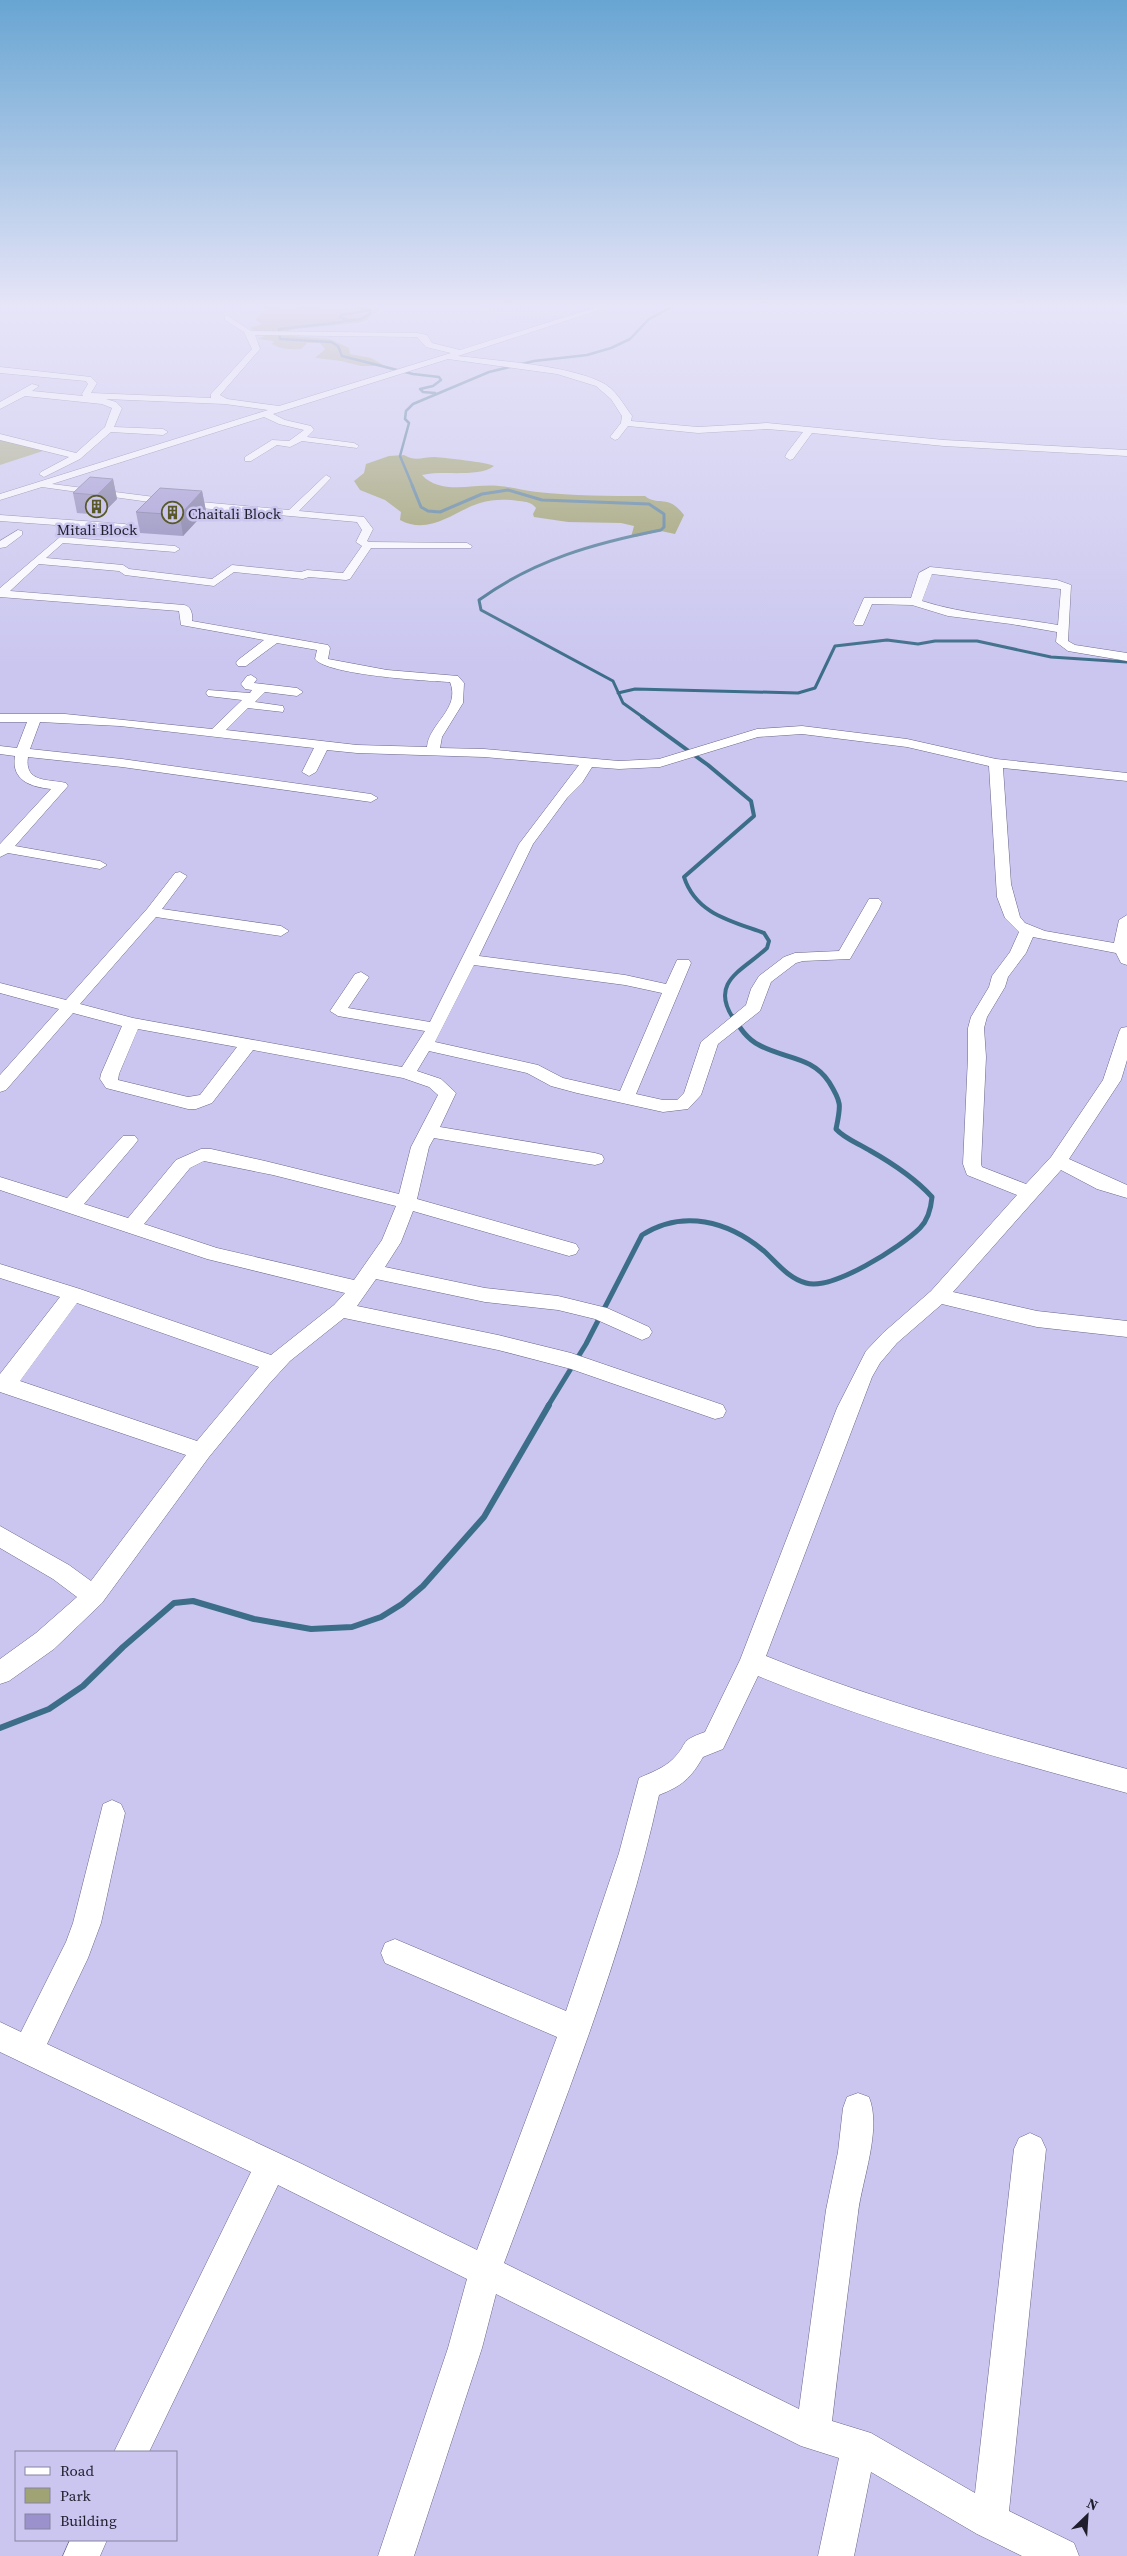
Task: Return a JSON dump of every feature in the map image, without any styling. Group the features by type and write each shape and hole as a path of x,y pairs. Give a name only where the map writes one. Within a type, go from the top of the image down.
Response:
{"street":[{"path":"0,489 55,470 101,439 110,426"},
{"path":"0,497 225,426"},
{"path":"248,459 275,442 290,444 302,438 308,428 301,426"},
{"path":"615,437 623,426"},
{"path":"660,426 698,430 762,426"},
{"path":"770,426 944,443 1127,453"},
{"path":"108,429 136,427 186,438"},
{"path":"790,457 792,450 803,441 808,430"},
{"path":"0,437 76,456"},
{"path":"302,438 354,446"},
{"path":"55,470 70,475"},
{"path":"291,513 326,478"},
{"path":"39,485 178,503 362,520 362,524 368,529 361,542 368,545 467,546"},
{"path":"0,518 125,527"},
{"path":"0,594 78,524"},
{"path":"1,545 18,533"},
{"path":"60,540 175,548"},
{"path":"37,561 124,568 126,572 214,583 232,568 303,576 307,573 346,577 368,545"},
{"path":"913,602 918,600 925,573 930,570 950,570 1057,583 1067,587 1062,642 1066,645 1127,657"},
{"path":"0,594 184,608 187,616 185,623 324,648 321,659 332,664 394,675 456,680 458,683 457,706 432,740 433,752"},
{"path":"859,622 868,600 913,602 948,613 1011,620 1062,630"},
{"path":"242,663 275,638"},
{"path":"212,693 273,708 291,691 249,686 247,684 250,679"},
{"path":"216,732 263,687"},
{"path":"0,718 65,718 120,722 322,746 484,753 629,765 665,762 699,750 757,734 792,730 833,733 907,744 996,763 1127,777"},
{"path":"2,850 61,786 33,782 25,776 20,768 22,753 34,719"},
{"path":"309,772 322,746"},
{"path":"0,750 122,763 371,798"},
{"path":"407,1073 435,1028 526,844 562,795 577,780 587,763"},
{"path":"996,763 1002,836 1001,869 1005,897 1016,922 1028,930 1124,955 1122,930 1127,920"},
{"path":"2,850 100,865"},
{"path":"0,1086 152,912 180,876"},
{"path":"425,1044 518,1065 566,1085 663,1106 677,1107 686,1103 692,1095 707,1046 717,1034 754,1007 758,990 765,979 790,960 808,955 844,956 854,936 871,912 874,902"},
{"path":"152,912 281,931"},
{"path":"1028,930 1018,953 1000,976 997,987 979,1017 976,1028 977,1058 972,1167 974,1171 983,1177 1030,1193"},
{"path":"469,959 626,980 671,990"},
{"path":"626,1097 683,963"},
{"path":"361,977 338,1011 435,1028"},
{"path":"0,1006 7,989 132,1023 407,1073 435,1083 447,1093 444,1104 417,1156 406,1204 391,1242 360,1289 341,1310 274,1364 201,1451 94,1596 45,1641 0,1673"},
{"path":"132,1023 110,1074 109,1079 112,1084 188,1102 202,1101 211,1094 248,1045"},
{"path":"396,2556 465,2348 485,2271 575,2030 633,1853 648,1787 663,1780 682,1767 694,1748 714,1741 752,1662 862,1376 873,1357 890,1338 938,1296 1058,1161 1120,1082 1127,1032"},
{"path":"429,1131 595,1159"},
{"path":"70,1207 130,1140"},
{"path":"132,1226 183,1164 201,1155 280,1170 406,1204 482,1222 569,1249"},
{"path":"1058,1161 1104,1184 1127,1192"},
{"path":"0,1183 214,1254 360,1289"},
{"path":"0,1271 74,1294 274,1364"},
{"path":"372,1271 485,1295 527,1298 606,1316 642,1332"},
{"path":"74,1294 2,1383 201,1451"},
{"path":"938,1296 1037,1319 1127,1329"},
{"path":"341,1310 386,1322 456,1334 578,1363 715,1411"},
{"path":"0,1536 61,1572 94,1596"},
{"path":"752,1662 828,1693 921,1724 1127,1781"},
{"path":"112,1813 87,1923 78,1948 14,2043 271,2166 814,2434 859,2445 990,2521 1061,2556"},
{"path":"395,1953 575,2030"},
{"path":"814,2434 842,2210 854,2152 858,2108"},
{"path":"990,2521 1030,2149"},
{"path":"131,2451 271,2166"},
{"path":"836,2556 859,2445"},
{"path":"81,2556 88,2541"}],"green space":[{"path":"0,439 43,451 0,465"},
{"path":"404,455 416,459 435,457 494,466 479,472 422,475 430,481 448,487 499,486 578,495 645,496 655,501 673,504 684,515 675,534 661,531 631,537 634,526 621,523 568,522 534,517 533,514 536,508 531,503 500,500 480,503 432,524 411,524 400,520 401,512 385,500 360,490 354,481 364,473 366,464 389,456"}],"building":[{"path":"90,477 113,479 97,495 73,493"},
{"path":"160,488 202,491 180,515 136,512"}],"waterway":[{"path":"408,426 400,456 413,487"},
{"path":"412,485 421,507 428,511 440,512 482,494 508,490 542,500 649,504 664,514 664,527 661,530 589,547 566,555 521,574 479,600 481,610 613,681 618,693"},
{"path":"618,693 635,689 798,693 815,688 835,646 887,640 918,644 935,641 977,641 1051,657 1127,662"},
{"path":"618,693 623,703 644,718"},
{"path":"642,717 708,765 751,801 754,816 684,877 697,900 706,908 727,920 764,933 769,941 767,948 732,977 727,985 725,995 733,1018"},
{"path":"548,1406 586,1344 642,1235 658,1227 673,1222 689,1221 705,1222 720,1226 736,1232 750,1241 794,1278 806,1283 818,1284 866,1266 911,1236 923,1225 927,1218 932,1197 925,1190 894,1165 847,1138 836,1129 839,1109 838,1100 829,1082 822,1074 806,1063 768,1050 755,1043 744,1033 733,1017"},
{"path":"0,1728 49,1709 83,1686 123,1647 174,1603 193,1601 254,1619 311,1629 352,1627 381,1617 402,1604 423,1586 484,1517 549,1405"}],"place":[{"name":"Mitali Block","path":"97,506"},
{"name":"Chaitali Block","path":"172,513"}]}
